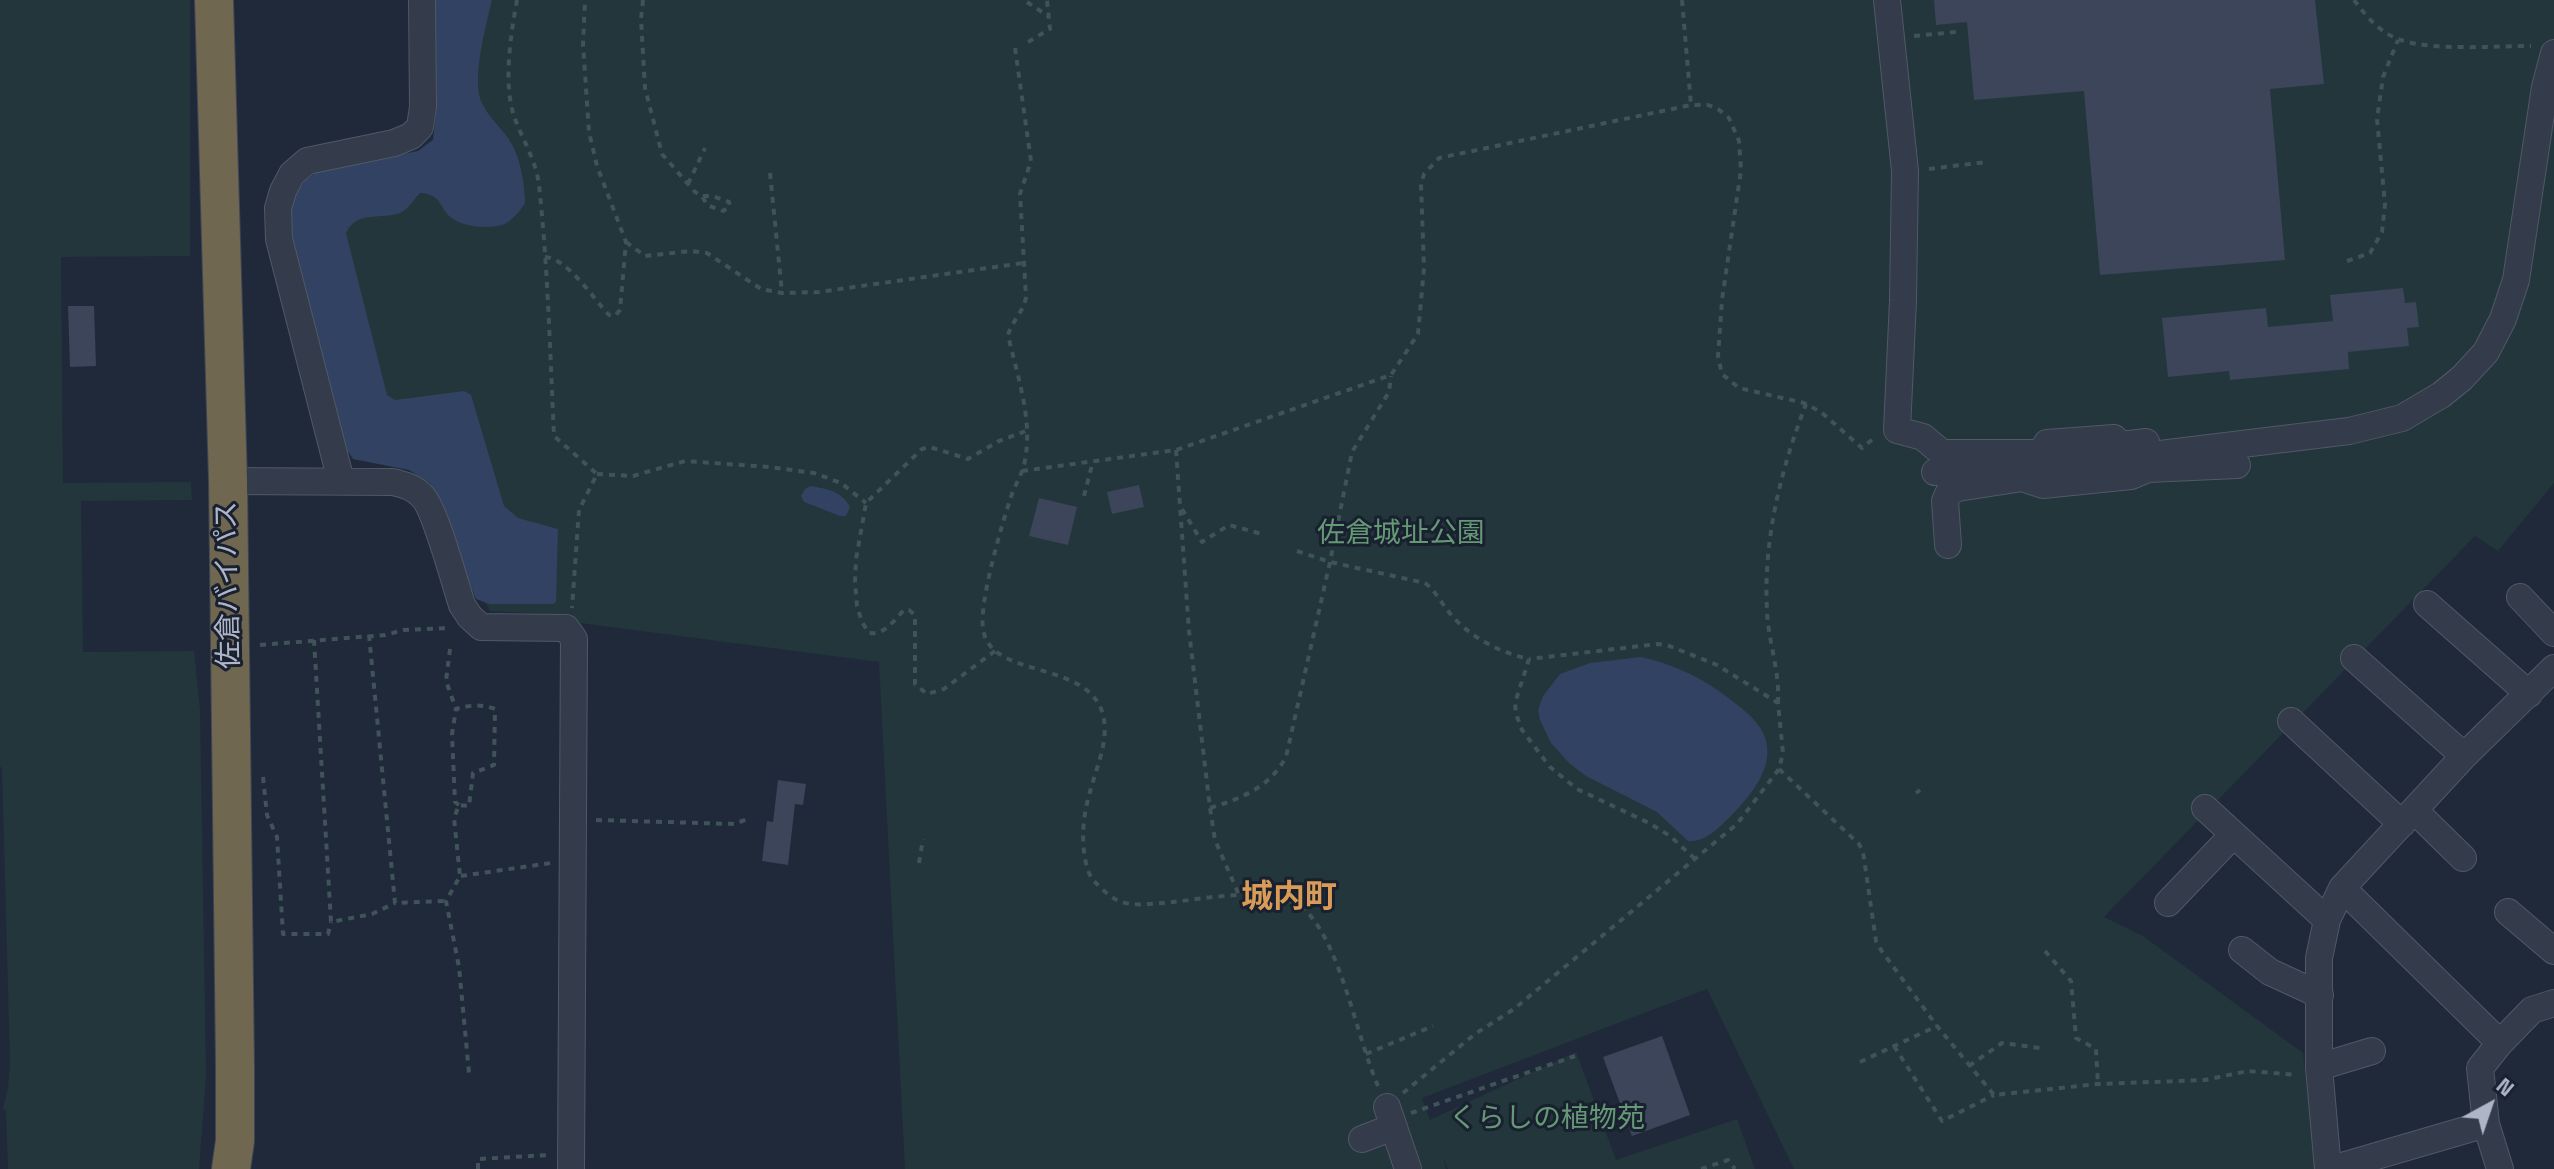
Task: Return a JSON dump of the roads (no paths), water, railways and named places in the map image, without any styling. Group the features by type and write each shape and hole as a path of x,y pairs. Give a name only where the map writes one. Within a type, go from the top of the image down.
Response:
{"highway":[{"name":"佐倉バイパス","path":"214,0 228,481 235,1050 235,1141 231,1169"}],"street":[{"path":"341,481 279,239 278,208 292,174 307,161 394,143 411,136 420,127 423,94 422,0"},
{"path":"1887,0 1905,171 1897,430 1923,437 1942,453 2041,453 2047,443 2114,438 2121,445 2231,431"},
{"path":"1935,472 2152,455 2349,431 2402,418 2441,395 2486,352 2503,319 2516,280 2548,50"},
{"path":"1948,545 1945,501 1949,492 1958,488 2022,478 2043,485 2131,476 2148,469 2237,465"},
{"path":"228,481 393,482 410,487 425,497 462,605 470,617 481,627 566,628 574,639 571,1161"},
{"path":"2520,597 2554,633"},
{"path":"2427,604 2529,694"},
{"path":"2354,658 2464,756"},
{"path":"2486,1124 2330,1169 2319,1072 2319,958 2327,920 2342,888 2464,756 2553,670"},
{"path":"2291,721 2463,858"},
{"path":"2205,808 2327,920"},
{"path":"2168,903 2233,835"},
{"path":"2342,888 2500,1043"},
{"path":"2508,912 2554,951"},
{"path":"2242,950 2270,972 2320,995"},
{"path":"2500,1169 2486,1124 2480,1068 2532,1010 2554,1003"},
{"path":"2319,1072 2372,1051"},
{"path":"1362,1139 1390,1118 1408,1169"}],"water":[{"path":"434,0 492,0 481,53 479,93 485,108 516,153 523,178 525,203 505,224 477,226 453,219 437,199 420,193 402,212 364,218 346,233 387,395 395,400 464,391 471,395 504,506 518,518 558,529 556,602 553,604 490,604 476,599 430,483 409,470 353,459 346,448 290,229 289,204 305,181 318,171 418,151 433,140 437,106"},
{"path":"811,486 843,497 850,507 846,516 804,502 801,496"},
{"path":"1641,657 1677,668 1711,685 1749,715 1765,737 1766,763 1756,786 1730,817 1700,840 1688,841 1657,812 1586,776 1551,743 1540,720 1538,710 1543,696 1560,674 1590,663"}],"district":[{"name":"城内町","path":"1289,898"}],"park label":[{"name":"佐倉城址公園","path":"1401,534"},
{"name":"くらしの植物苑","path":"1547,1119"}]}
